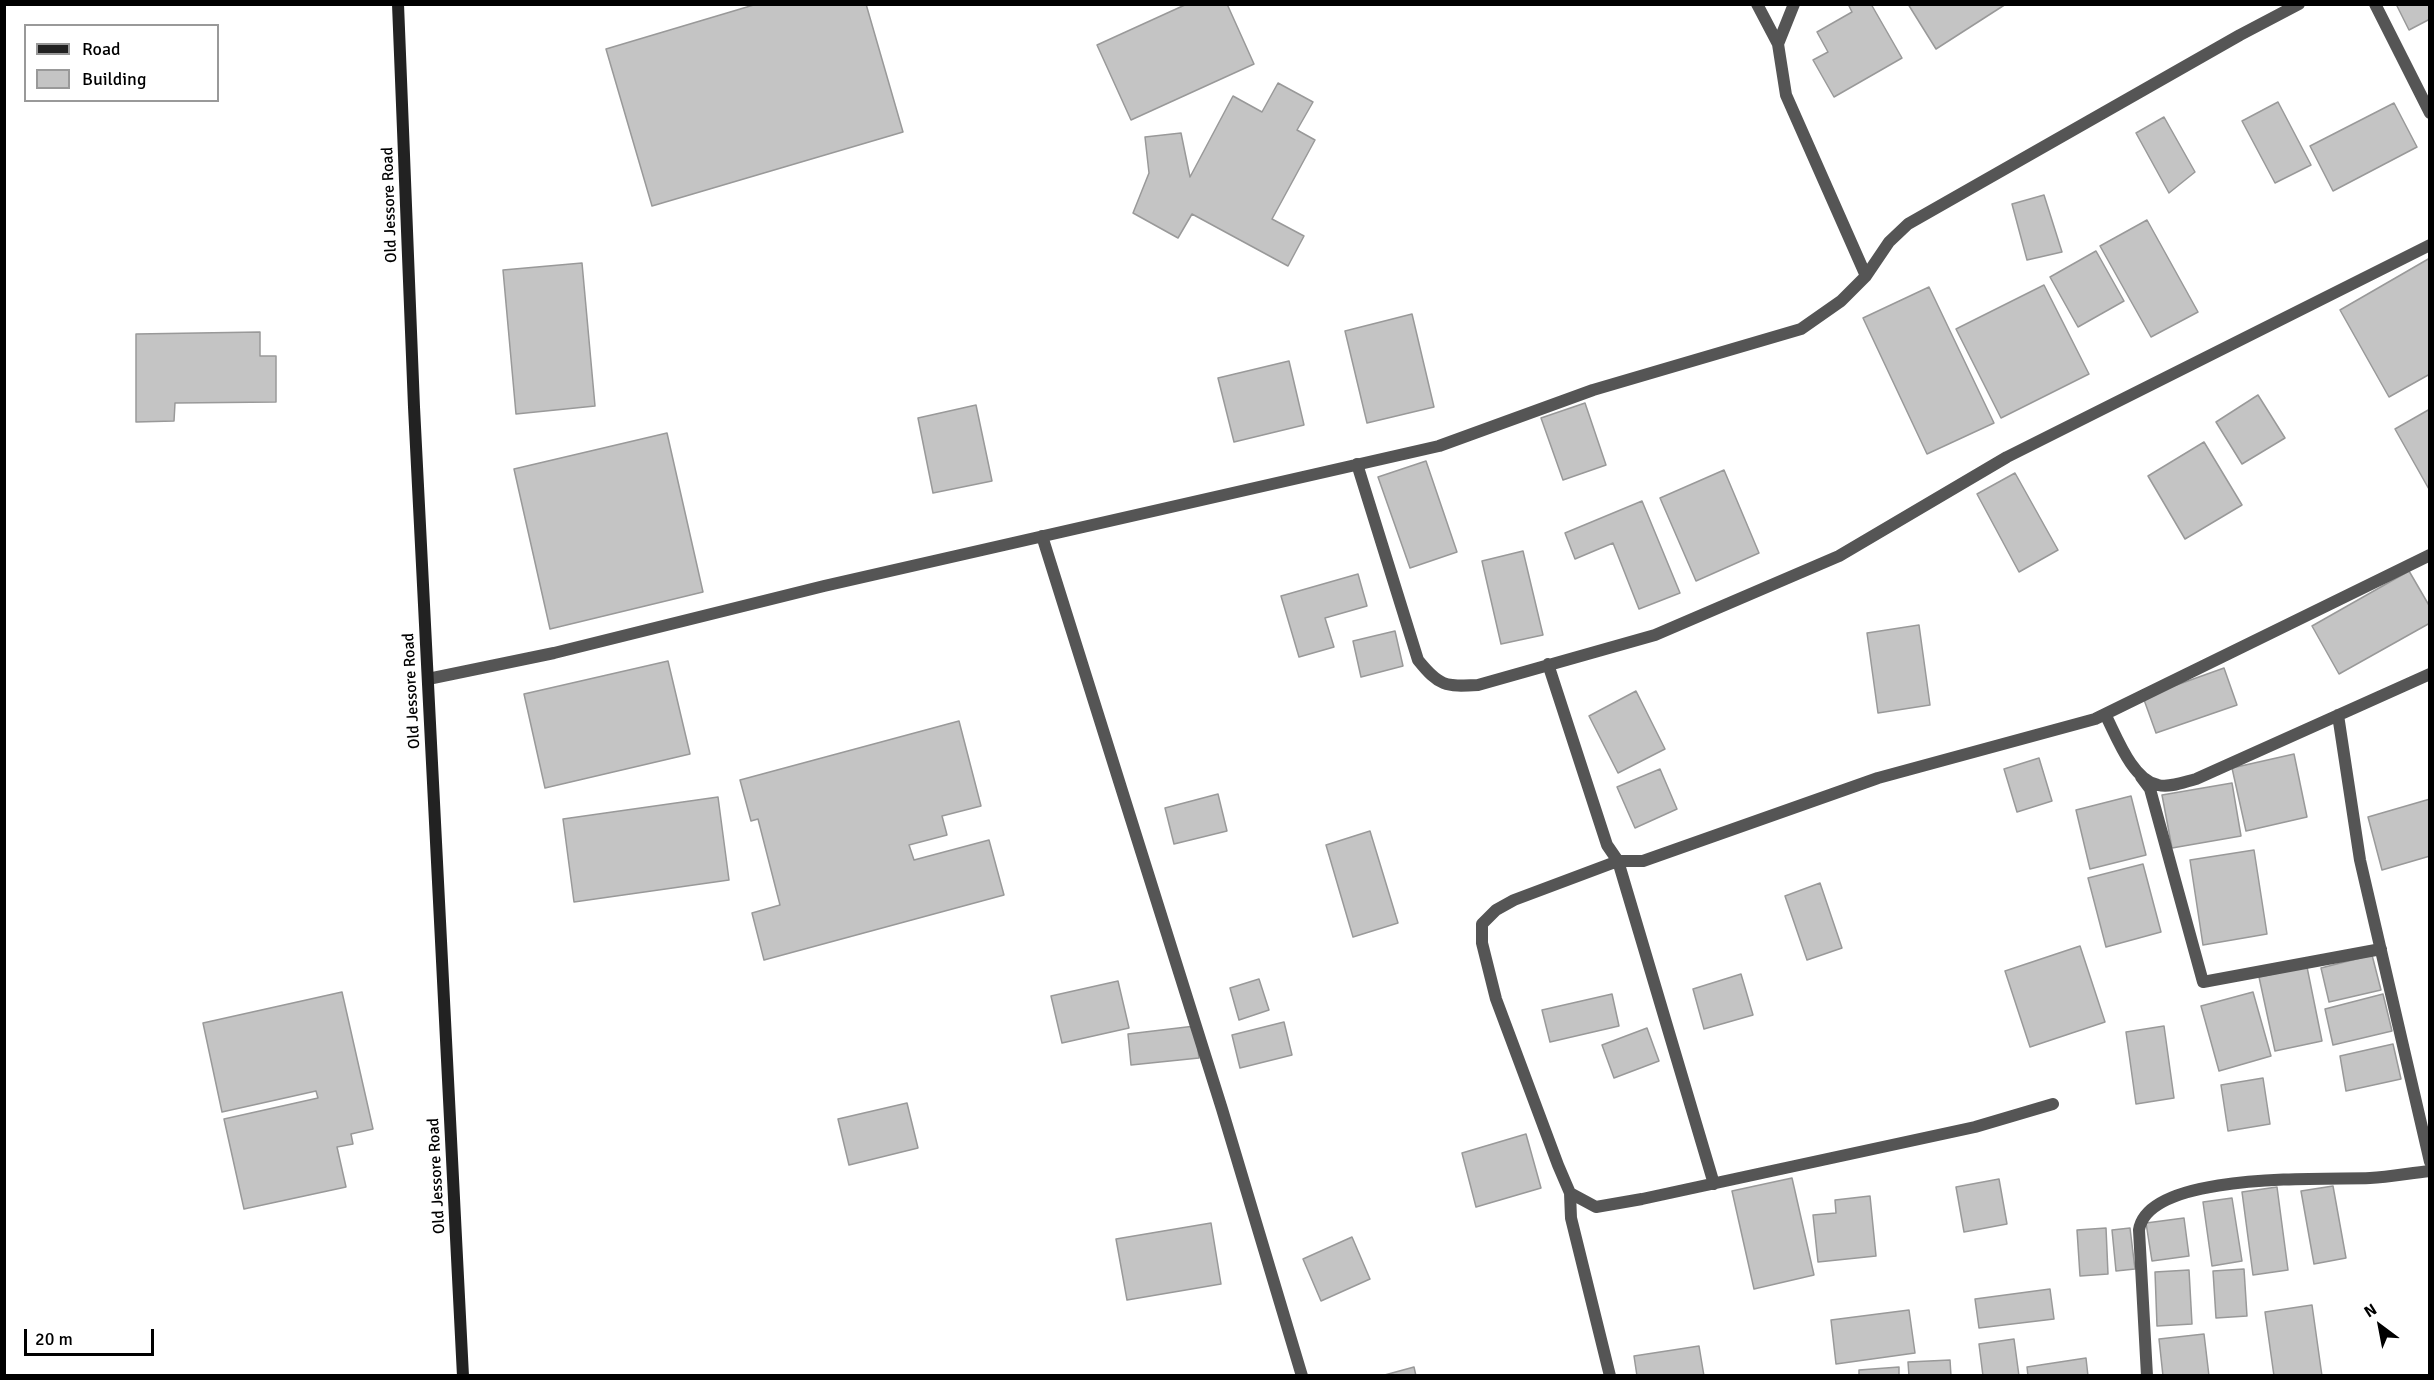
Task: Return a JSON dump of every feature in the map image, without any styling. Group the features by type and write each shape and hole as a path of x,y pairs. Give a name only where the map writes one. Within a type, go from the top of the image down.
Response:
{"street":[{"name":"Old Jessore Road","path":"398,4 414,406 463,1376"},
{"path":"1757,4 1778,44 1786,95 1866,276"},
{"path":"1778,44 1794,4"},
{"path":"428,679 554,653 824,586 1439,446 1593,390 1801,329 1841,301 1866,276 1889,242 1908,224 2299,4"},
{"path":"2375,4 2430,113"},
{"path":"1357,464 1418,660 1433,678 1453,686 1478,685 1655,635 1839,556 2007,457 2430,245"},
{"path":"1042,536 1222,1108 1302,1376"},
{"path":"1610,1376 1571,1218 1570,1193 1496,999 1482,943 1482,924 1496,910 1514,900 1618,861 1643,861 1878,778 2095,719 2430,555"},
{"path":"1548,664 1607,845 1618,861 1714,1184"},
{"path":"2141,777 2158,785 2172,785 2196,779 2430,674"},
{"path":"2105,714 2126,755 2150,789 2203,982 2381,949"},
{"path":"2338,715 2360,860 2430,1162"},
{"path":"1570,1193 1596,1207 1714,1184 1975,1126 2053,1104"},
{"path":"2147,1376 2139,1230 2141,1219 2156,1205 2183,1193 2227,1183 2372,1178 2430,1171"}],"building":[{"path":"757,4 866,4 903,132 652,206 606,49"},
{"path":"1187,4 1227,4 1254,64 1131,120 1097,45"},
{"path":"1848,4 1871,4 1902,58 1834,97 1813,60 1828,52 1817,32 1852,12"},
{"path":"1908,4 2006,4 1936,49"},
{"path":"2396,4 2430,4 2430,19 2409,30"},
{"path":"1278,83 1313,102 1297,130 1315,140 1272,219 1304,236 1288,266 1192,214 1178,238 1133,213 1149,173 1145,137 1181,133 1190,177 1233,96 1262,112"},
{"path":"2278,102 2311,165 2275,183 2242,121"},
{"path":"2394,103 2417,147 2333,191 2310,146"},
{"path":"2164,117 2195,172 2169,193 2136,133"},
{"path":"2044,195 2062,252 2027,260 2012,204"},
{"path":"2147,220 2198,312 2151,337 2100,246"},
{"path":"2096,251 2124,301 2078,327 2050,277"},
{"path":"2430,258 2430,374 2389,397 2340,310"},
{"path":"582,263 595,406 516,414 503,270"},
{"path":"2044,285 2089,374 2001,418 1956,329"},
{"path":"1929,287 1994,423 1927,454 1863,318"},
{"path":"1412,314 1434,407 1367,423 1345,331"},
{"path":"260,332 260,356 276,356 276,402 175,403 174,421 136,422 136,334"},
{"path":"1289,361 1304,425 1234,442 1218,378"},
{"path":"2258,395 2285,438 2242,464 2216,422"},
{"path":"1585,403 1606,465 1563,480 1541,418"},
{"path":"976,405 992,481 933,493 918,418"},
{"path":"2430,409 2430,491 2395,429"},
{"path":"667,433 703,592 550,629 514,469"},
{"path":"2204,442 2242,505 2185,539 2148,476"},
{"path":"1426,461 1457,552 1410,568 1378,477"},
{"path":"1724,470 1759,553 1696,581 1660,498"},
{"path":"2015,473 2058,550 2019,572 1977,494"},
{"path":"1642,501 1680,593 1639,609 1613,543 1575,559 1565,533"},
{"path":"1523,551 1543,635 1501,644 1482,561"},
{"path":"2409,571 2430,607 2430,623 2339,674 2312,626"},
{"path":"1358,574 1367,606 1325,618 1334,647 1299,657 1281,596"},
{"path":"1919,625 1930,705 1878,713 1867,633"},
{"path":"1395,631 1403,666 1361,677 1353,641"},
{"path":"668,661 690,754 545,788 524,694"},
{"path":"2224,668 2237,705 2156,733 2143,697"},
{"path":"1636,691 1665,749 1618,773 1589,716"},
{"path":"959,721 981,806 942,816 947,835 909,845 914,860 989,840 1004,895 764,960 752,913 780,905 758,819 751,821 740,780"},
{"path":"2294,754 2307,817 2246,831 2232,768"},
{"path":"2039,758 2052,801 2017,812 2004,769"},
{"path":"1660,769 1677,809 1635,828 1617,787"},
{"path":"2232,783 2241,836 2172,848 2162,795"},
{"path":"1218,794 1227,831 1174,844 1165,808"},
{"path":"2131,796 2146,855 2090,869 2076,810"},
{"path":"718,797 729,880 574,902 563,819"},
{"path":"2430,799 2430,856 2382,870 2368,817"},
{"path":"1370,831 1398,923 1353,937 1326,845"},
{"path":"2254,850 2267,934 2203,945 2190,860"},
{"path":"2143,864 2161,932 2106,947 2088,878"},
{"path":"1820,883 1842,948 1807,960 1785,896"},
{"path":"2080,946 2105,1022 2030,1047 2005,971"},
{"path":"2372,955 2381,990 2329,1002 2321,968"},
{"path":"2307,967 2322,1041 2275,1051 2259,977"},
{"path":"1741,974 1753,1015 1704,1029 1693,989"},
{"path":"1259,979 1269,1010 1239,1020 1230,988"},
{"path":"1118,981 1129,1028 1062,1043 1051,996"},
{"path":"342,992 373,1129 351,1134 353,1144 337,1147 346,1187 244,1209 224,1119 318,1098 316,1091 222,1112 203,1023"},
{"path":"2253,992 2271,1056 2219,1071 2201,1006"},
{"path":"1612,994 1619,1026 1550,1042 1542,1010"},
{"path":"2383,994 2392,1031 2333,1045 2325,1009"},
{"path":"1284,1022 1292,1055 1240,1068 1232,1035"},
{"path":"1195,1026 1199,1058 1131,1065 1128,1034"},
{"path":"2164,1026 2174,1098 2136,1104 2126,1032"},
{"path":"1647,1028 1659,1061 1614,1078 1602,1045"},
{"path":"2393,1044 2401,1079 2346,1091 2340,1056"},
{"path":"2263,1078 2270,1124 2228,1131 2221,1085"},
{"path":"907,1103 918,1148 849,1165 838,1119"},
{"path":"1526,1134 1541,1188 1476,1207 1462,1153"},
{"path":"1792,1178 1814,1275 1754,1289 1732,1191"},
{"path":"1999,1179 2007,1224 1964,1232 1956,1187"},
{"path":"2333,1186 2346,1258 2314,1264 2301,1191"},
{"path":"2277,1187 2288,1270 2253,1275 2242,1192"},
{"path":"1870,1196 1876,1256 1818,1262 1813,1215 1836,1213 1835,1200"},
{"path":"2232,1198 2242,1261 2212,1266 2203,1202"},
{"path":"2184,1218 2189,1256 2152,1261 2146,1223"},
{"path":"1211,1223 1221,1284 1127,1300 1116,1239"},
{"path":"2106,1228 2108,1274 2080,1276 2077,1230"},
{"path":"2130,1228 2135,1269 2116,1271 2112,1230"},
{"path":"1352,1237 1370,1279 1321,1301 1303,1259"},
{"path":"2244,1269 2247,1316 2216,1318 2213,1271"},
{"path":"2189,1270 2192,1324 2157,1326 2155,1272"},
{"path":"2050,1289 2054,1319 1979,1328 1975,1299"},
{"path":"2312,1305 2322,1376 2274,1376 2265,1312"},
{"path":"1909,1310 1915,1353 1836,1364 1831,1320"},
{"path":"2204,1334 2209,1376 2163,1376 2159,1339"},
{"path":"2014,1339 2019,1376 1983,1376 1979,1344"},
{"path":"1699,1346 1704,1376 1637,1376 1634,1356"},
{"path":"2086,1358 2088,1376 2028,1376 2027,1367"},
{"path":"1950,1360 1951,1376 1909,1376 1908,1362"},
{"path":"1414,1367 1416,1376 1381,1376"},
{"path":"1899,1367 1899,1376 1859,1376 1859,1370"}]}
